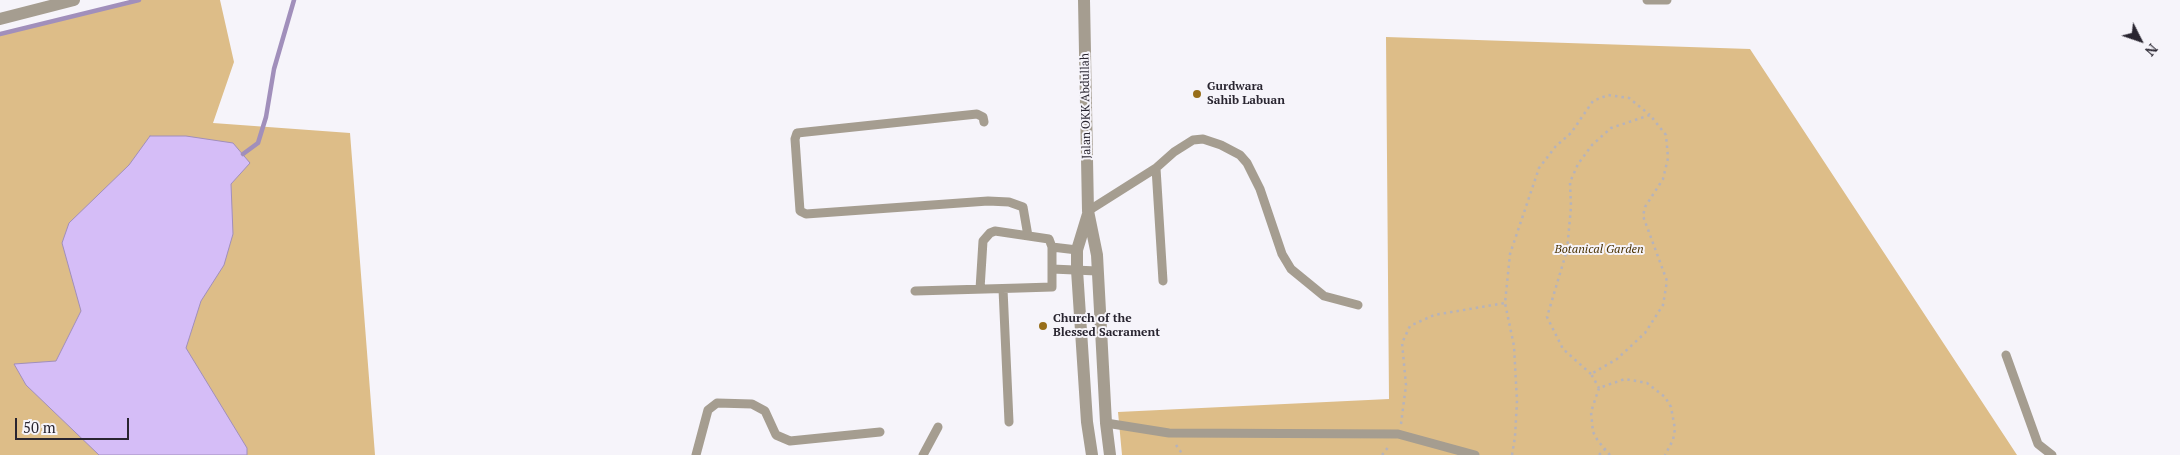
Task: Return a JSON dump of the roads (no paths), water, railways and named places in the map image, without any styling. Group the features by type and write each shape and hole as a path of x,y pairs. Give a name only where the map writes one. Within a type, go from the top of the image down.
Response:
{"street":[{"path":"0,19 74,0"},
{"name":"Jalan OKK Abdullah","path":"1084,0 1088,211 1096,255 1106,423 1110,455"},
{"name":"Jalan OKK Abdullah","path":"1088,211 1077,250 1076,270 1087,422 1092,455"}],"lane":[{"path":"1647,0 1667,0"},
{"path":"984,122 983,117 977,114 797,133 794,140 800,211 806,214 988,201 1008,202 1023,207 1028,236"},
{"path":"1088,211 1156,168 1174,152 1193,140 1203,139 1240,155 1247,163 1260,189 1282,254 1291,269 1324,296 1358,305"},
{"path":"1156,168 1163,281"},
{"path":"915,291 1052,287 1052,247 1049,238 995,231 986,236 982,248 980,289"},
{"path":"1052,247 1077,250"},
{"path":"1052,269 1097,271"},
{"path":"1002,289 1009,422"},
{"path":"2006,355 2038,444 2052,455"},
{"path":"696,455 708,410 717,403 752,404 765,411 776,435 790,441 880,432"},
{"path":"1106,423 1169,433 1398,434 1475,455"},
{"path":"923,455 938,428"}],"waterway":[{"path":"0,34 139,0"},
{"path":"243,154 258,143 266,117 274,69 294,0"}],"place":[{"name":"Gurdwara Sahib Labuan","path":"1197,94"},
{"name":"Church of the Blessed Sacrament","path":"1043,326"}],"park label":[{"name":"Botanical Garden","path":"1599,250"}]}
